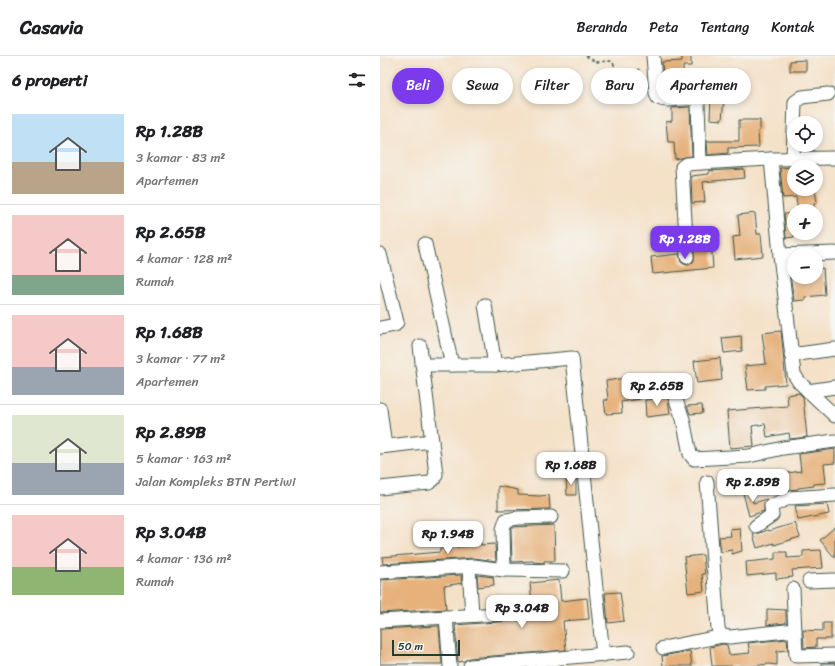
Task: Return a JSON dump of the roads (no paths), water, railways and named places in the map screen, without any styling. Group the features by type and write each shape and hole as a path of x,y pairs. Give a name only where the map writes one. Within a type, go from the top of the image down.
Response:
{"street":[{"path":"654,62 656,93 658,98 664,100 689,98 695,99 698,104 700,163"},
{"path":"793,158 795,102 802,97 828,94"},
{"path":"687,257 682,167 686,164 793,158 835,158"},
{"path":"771,159 780,255 794,374 799,382 835,416"},
{"path":"425,244 452,365"},
{"path":"780,255 835,253"},
{"path":"380,254 397,322 395,325 380,328"},
{"path":"485,305 495,365"},
{"path":"380,488 429,483 432,482 436,474 420,346"},
{"path":"791,355 835,349"},
{"path":"422,365 495,365 572,358 603,655"},
{"path":"808,391 835,386"},
{"path":"676,400 683,419 690,454 694,459 749,456 783,448 835,441"},
{"path":"380,409 382,446 432,441"},
{"path":"707,482 718,628 720,634 723,636"},
{"path":"756,526 772,515 771,506 789,498 835,495"},
{"path":"504,570 503,529 506,520 551,517"},
{"path":"469,567 472,615"},
{"path":"380,572 469,567 488,567 504,570 563,571"},
{"path":"809,581 835,580"},
{"path":"793,589 796,656 835,655"},
{"path":"380,621 547,611"},
{"path":"446,617 450,666"},
{"path":"663,648 723,636 795,630"},
{"path":"470,666 628,652"}]}
